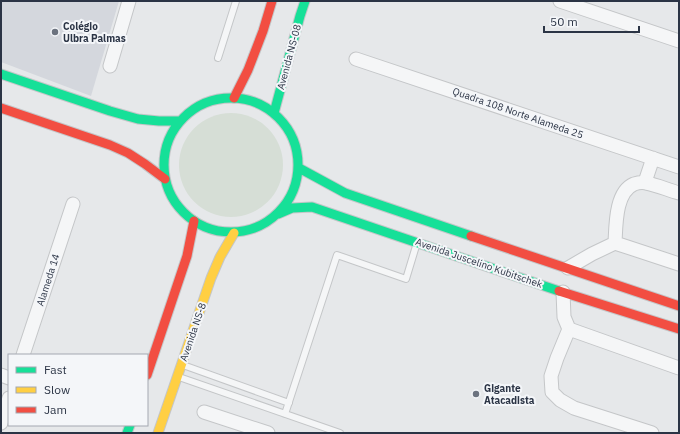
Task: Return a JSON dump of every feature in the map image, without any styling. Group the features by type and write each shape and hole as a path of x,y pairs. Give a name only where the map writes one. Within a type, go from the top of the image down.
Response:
{"main road":[{"path":"234,98 248,70 263,31 272,1"},
{"name":"Avenida NS-08","path":"274,114 305,1"},
{"path":"1,74 138,119 180,121"},
{"path":"234,98 248,100 262,105 274,114 288,129 297,148 299,168 296,186 289,201 278,214 257,228 234,233 213,230 194,221 175,203 165,179 164,159 169,138 180,121 195,108 214,100 234,98"},
{"path":"1,108 110,145 128,153 165,179"},
{"path":"299,168 345,193 679,306"},
{"name":"Avenida Juscelino Kubitschek","path":"278,214 292,208 312,207 563,292 679,329"},
{"path":"148,371 187,256 194,221"},
{"name":"Avenida NS-8","path":"158,433 211,278 220,257 234,233"}],"street":[{"path":"110,66 129,1"},
{"path":"560,1 679,41"},
{"name":"Quadra 108 Norte Alameda 25","path":"356,58 679,167"},
{"path":"645,182 653,158"},
{"path":"614,244 619,202 622,194 628,187 636,183 645,182 679,194"},
{"name":"Alameda 14","path":"23,354 73,204"},
{"path":"568,268 592,254 614,244 679,264"},
{"path":"563,292 564,317 569,329 551,376 552,392 560,400 574,408 652,433"},
{"path":"569,329 679,368"},
{"path":"1,423 8,401"},
{"path":"204,412 268,433"}],"lane":[{"path":"218,58 236,1"},
{"path":"285,414 337,255 406,279 417,243"},
{"path":"181,365 289,403"},
{"path":"177,376 340,433"}],"shaded area":[{"name":"Colégio Ulbra Palmas","path":"1,1 119,1 91,96 1,62"},
{"path":"231,113 251,117 268,128 279,145 283,165 279,185 268,202 251,213 231,217 211,213 194,202 183,185 179,165 183,145 194,128 211,117"}],"traffic: fast":[{"path":"274,113 305,1"},
{"path":"1,74 138,119 180,121"},
{"path":"238,98 263,106 274,113 283,122 293,139 297,152 298,165 297,178 293,191 283,208 274,217 257,227 244,231 224,232 199,224 188,217 179,208 169,191 165,178 164,158 172,133 179,122 188,113 205,103 218,99 238,98"},
{"path":"299,168 345,193 471,236"},
{"path":"278,214 292,208 312,207 559,291"},
{"path":"127,433 130,426"}],"traffic: slow":[{"path":"158,433 211,278 220,257 234,233"}],"traffic: jam":[{"path":"234,98 248,70 263,31 272,1"},
{"path":"1,108 110,145 128,153 165,179"},
{"path":"148,372 187,256 194,221"},
{"path":"471,236 679,306"},
{"path":"559,291 679,329"}],"place":[{"name":"Colégio Ulbra Palmas","path":"55,32"},
{"name":"Gigante Atacadista","path":"476,394"}]}
